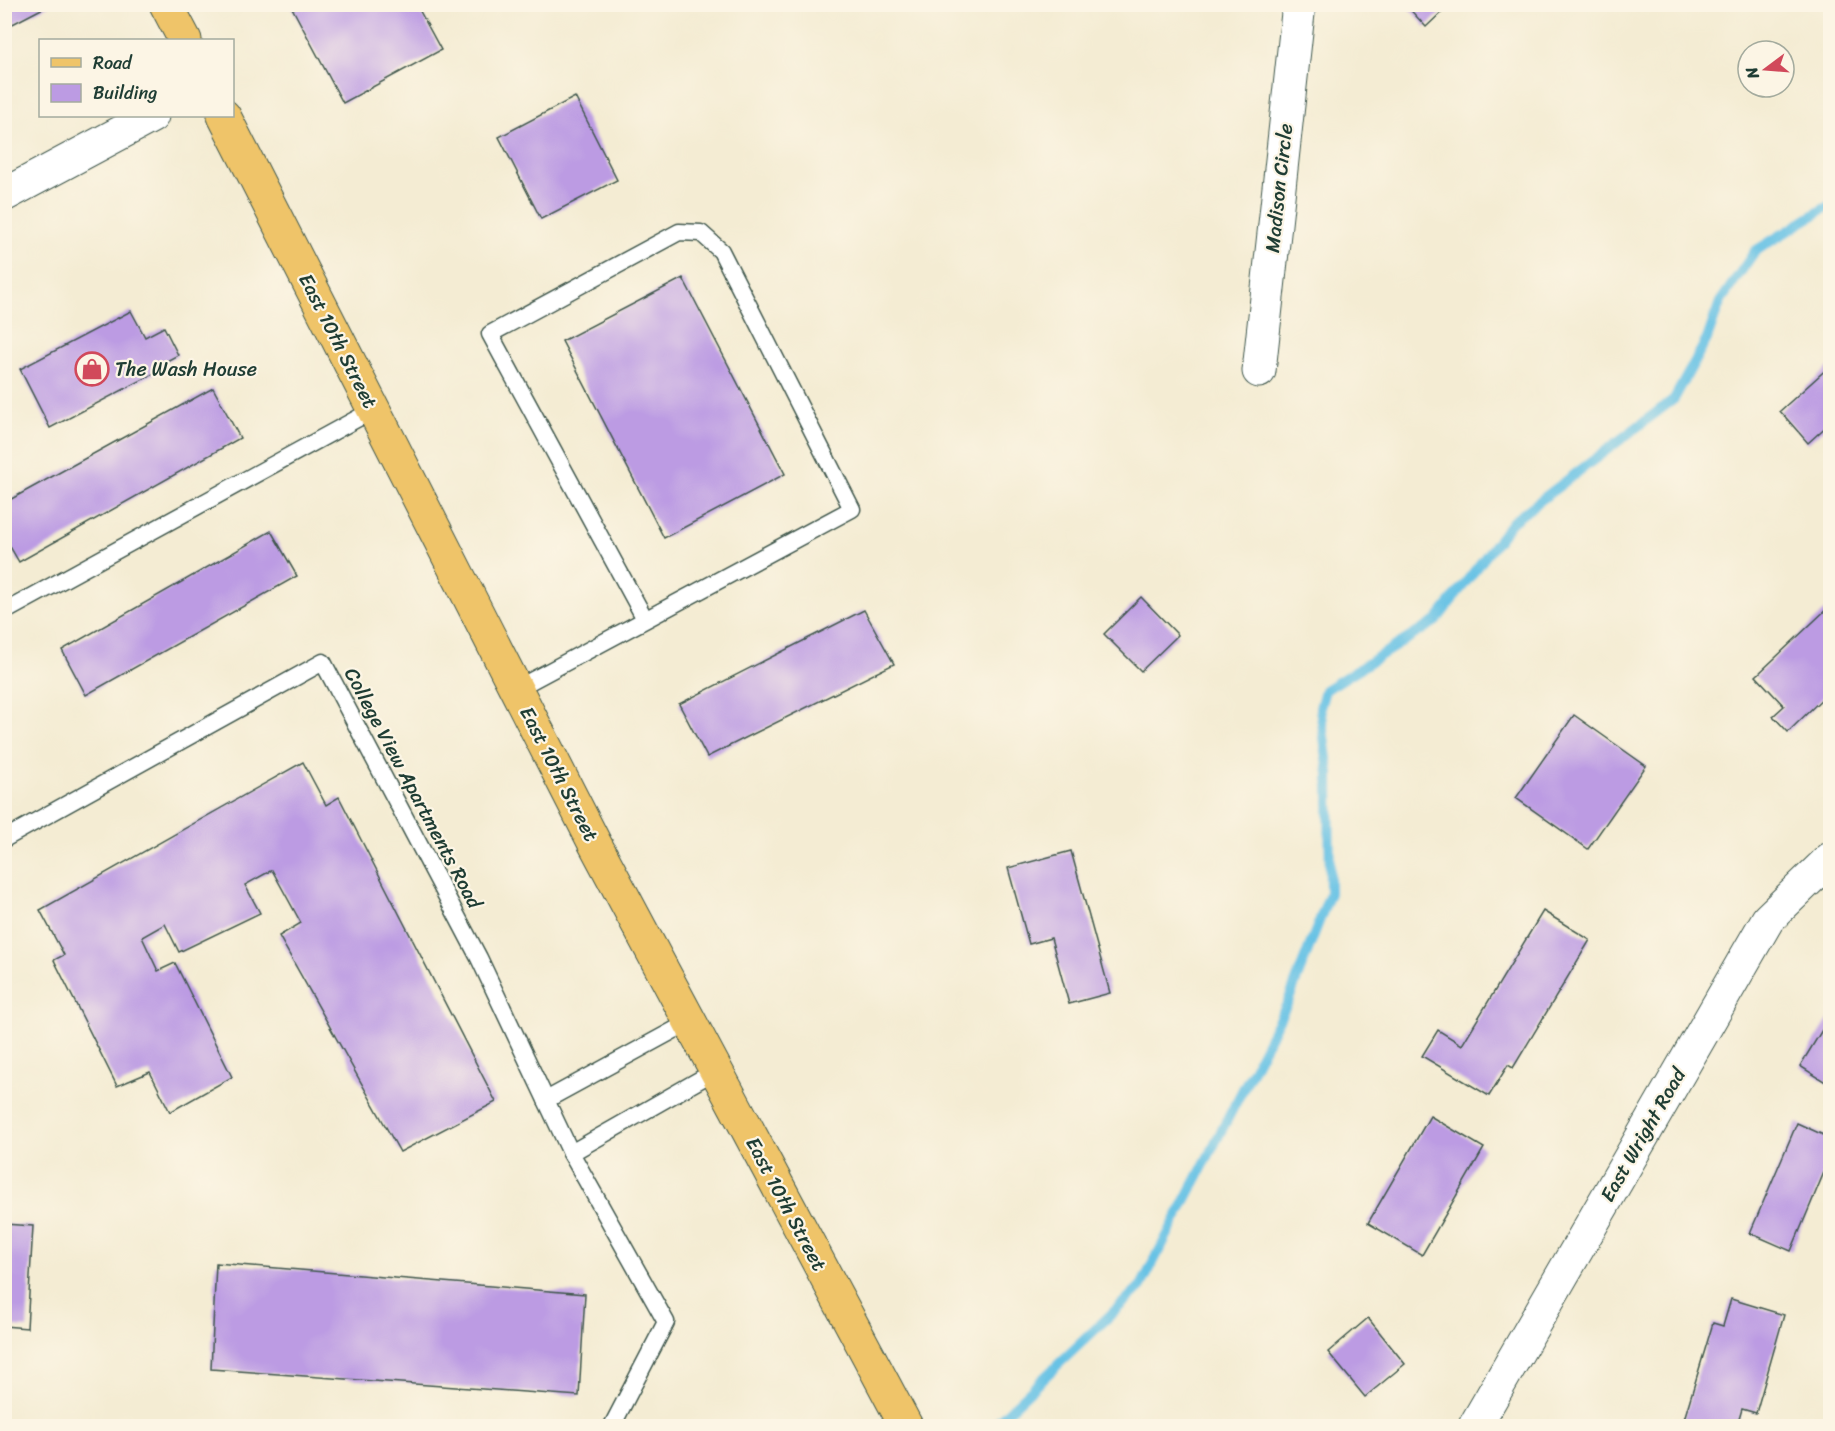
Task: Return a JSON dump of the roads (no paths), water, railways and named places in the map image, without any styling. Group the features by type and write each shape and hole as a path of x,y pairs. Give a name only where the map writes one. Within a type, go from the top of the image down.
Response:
{"main road":[{"path":"166,4 184,39"},
{"name":"East 10th Street","path":"225,117 516,689 689,1022 906,1426"}],"street":[{"name":"Madison Circle","path":"1258,371 1299,4"},
{"path":"4,195 150,117"},
{"name":"East Wright Road","path":"1474,1426 1768,919 1830,859"}],"lane":[{"path":"516,689 645,620 852,509 721,251 701,233 679,232 490,334 645,620"},
{"path":"6,611 374,410"},
{"name":"College View Apartments Road","path":"4,839 323,662 479,958 571,1153 666,1322 612,1426"},
{"path":"546,1100 689,1022"},
{"path":"571,1153 715,1071"}],"waterway":[{"path":"993,1426 1141,1286 1288,1002 1330,893 1329,773 1320,708 1325,690 1436,621 1512,522 1674,399 1707,339 1720,302 1755,251 1830,205"}],"place":[{"name":"The Wash House","path":"92,369"}]}
